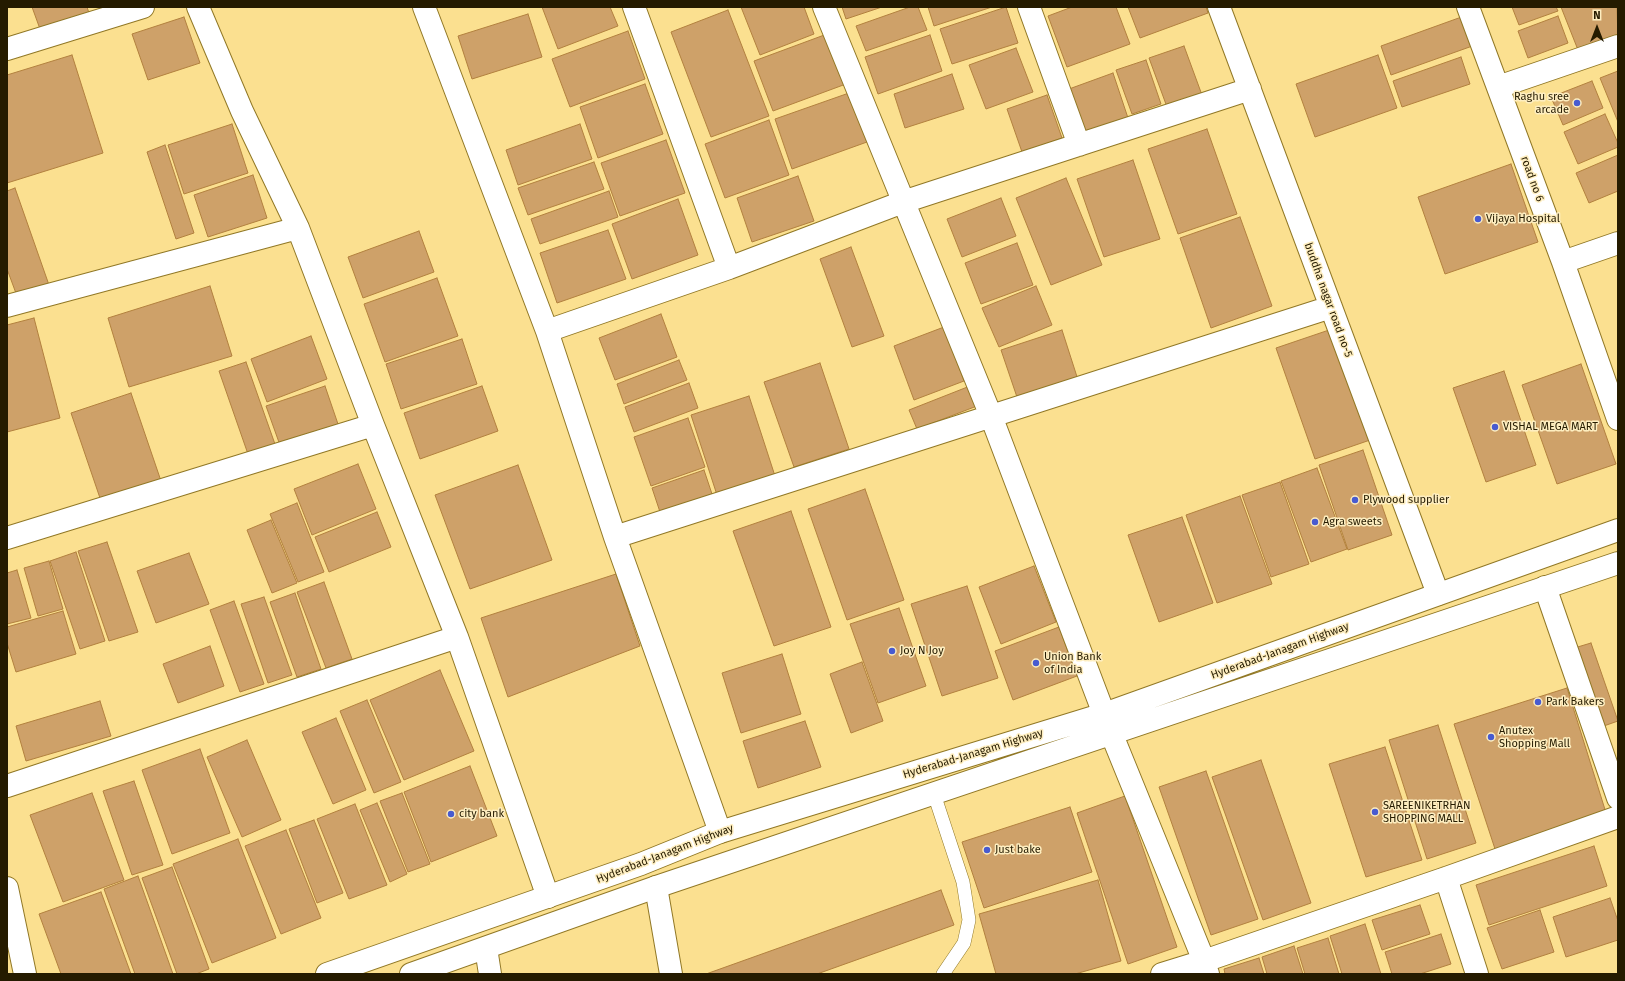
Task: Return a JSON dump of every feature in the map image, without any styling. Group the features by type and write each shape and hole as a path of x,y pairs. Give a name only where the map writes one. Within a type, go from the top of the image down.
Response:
{"main road":[{"path":"7,49 143,7"},
{"path":"198,7 242,111 298,228 372,425 457,637 548,898"},
{"path":"424,7 547,331 615,537 720,832"},
{"path":"634,7 729,268"},
{"path":"824,7 991,416 1104,714"},
{"path":"1029,7 1080,145"},
{"name":"buddha nagar road no-5","path":"1219,7 1438,594"},
{"name":"road no 6","path":"1468,7 1563,262 1618,419"},
{"path":"1498,87 1618,46"},
{"path":"547,331 729,268 903,202 1250,89"},
{"path":"7,306 298,228"},
{"path":"1563,262 1618,243"},
{"path":"615,537 1331,307"},
{"path":"7,538 372,425"},
{"name":"Hyderabad-Janagam Highway","path":"327,974 548,898 641,864 720,832 1104,714 1618,530"},
{"path":"411,974 656,887 1112,735 1618,563"},
{"path":"1545,588 1618,798"},
{"path":"7,786 457,637"},
{"path":"1112,735 1206,968"},
{"path":"1162,974 1206,968 1446,878 1618,817"},
{"path":"1446,878 1477,974"},
{"path":"656,887 671,974"},
{"path":"7,888 25,974"},
{"path":"486,948 490,974"}],"lane":[{"path":"934,794 963,882 969,920 964,943 943,974"}],"building":[{"path":"32,7 87,7 89,13 40,29"},
{"path":"542,7 610,7 618,26 558,49"},
{"path":"741,7 804,7 814,34 760,55"},
{"path":"842,7 882,7 846,19"},
{"path":"910,7 918,7 927,30 866,51 856,26"},
{"path":"928,7 992,7 934,26"},
{"path":"1006,7 1018,43 952,64 940,29"},
{"path":"1072,7 1116,7 1130,44 1067,67 1048,16"},
{"path":"1128,7 1206,7 1208,13 1140,38"},
{"path":"1512,7 1556,7 1558,11 1519,25"},
{"path":"1561,7 1617,7 1618,40 1580,55"},
{"path":"728,10 769,116 711,137 671,32"},
{"path":"528,14 542,57 472,79 458,36"},
{"path":"1467,15 1478,44 1391,75 1381,46"},
{"path":"1558,16 1568,43 1528,58 1518,31"},
{"path":"184,17 200,63 148,80 132,34"},
{"path":"628,31 645,79 570,107 552,59"},
{"path":"827,34 846,84 773,111 754,61"},
{"path":"930,35 942,71 878,94 865,57"},
{"path":"1184,46 1202,95 1167,107 1149,58"},
{"path":"1016,48 1033,92 986,109 969,65"},
{"path":"72,55 103,153 7,183 7,75"},
{"path":"1378,55 1397,108 1315,137 1296,84"},
{"path":"1461,57 1470,84 1402,107 1393,81"},
{"path":"1146,60 1161,104 1132,114 1116,70"},
{"path":"1618,71 1618,122 1600,78"},
{"path":"1113,73 1128,118 1085,133 1069,89"},
{"path":"952,74 964,109 905,128 894,94"},
{"name":"Raghu sree arcade","path":"1592,81 1603,108 1563,125 1551,97"},
{"path":"645,84 663,134 598,158 580,107"},
{"path":"849,93 867,142 792,169 775,119"},
{"path":"1047,95 1062,138 1022,152 1007,109"},
{"path":"1605,114 1618,143 1618,147 1578,164 1564,132"},
{"path":"769,120 789,175 725,198 705,144"},
{"path":"232,124 248,173 184,194 168,145"},
{"path":"580,124 592,159 518,185 506,150"},
{"path":"1207,129 1237,214 1178,234 1148,149"},
{"path":"666,140 685,193 620,216 601,163"},
{"path":"165,145 194,233 176,239 147,152"},
{"path":"1618,155 1618,191 1589,203 1576,173"},
{"path":"1133,160 1160,239 1104,257 1077,179"},
{"path":"594,162 604,189 528,215 518,188"},
{"name":"Vijaya Hospital","path":"1511,164 1538,242 1445,274 1418,197"},
{"path":"253,175 267,218 208,237 194,195"},
{"path":"798,176 814,221 752,242 737,198"},
{"path":"1066,178 1102,265 1051,285 1016,198"},
{"path":"15,188 49,285 17,296 7,269 7,191"},
{"path":"609,191 618,217 540,244 531,219"},
{"path":"1001,198 1016,236 962,257 947,219"},
{"path":"678,199 698,255 632,279 612,224"},
{"path":"1240,217 1272,306 1211,328 1180,238"},
{"path":"608,230 626,279 557,303 540,253"},
{"path":"419,231 434,272 363,298 348,257"},
{"path":"1017,243 1033,285 981,304 965,263"},
{"path":"851,247 884,336 852,347 820,259"},
{"path":"437,278 458,336 385,362 364,304"},
{"path":"210,286 232,356 129,387 108,318"},
{"path":"1036,286 1052,325 999,347 982,308"},
{"path":"661,314 677,357 615,380 599,338"},
{"path":"34,318 60,418 7,432 7,325"},
{"path":"944,327 964,381 914,400 894,346"},
{"path":"1335,328 1373,439 1315,459 1276,348"},
{"path":"1062,330 1079,383 1019,403 1001,350"},
{"path":"311,336 327,379 267,402 251,359"},
{"path":"462,339 477,384 401,409 386,364"},
{"path":"679,360 687,380 624,404 617,384"},
{"path":"246,362 276,447 249,457 219,371"},
{"path":"820,363 849,449 794,467 764,382"},
{"path":"1581,364 1616,464 1557,484 1522,385"},
{"name":"VISHAL MEGA MART","path":"1504,371 1536,465 1486,482 1453,388"},
{"path":"689,383 698,408 634,432 625,407"},
{"path":"325,386 339,427 281,448 266,406"},
{"path":"482,386 498,431 420,459 404,413"},
{"path":"970,386 977,406 917,429 909,410"},
{"path":"131,393 161,481 101,501 71,413"},
{"path":"749,396 775,476 717,495 691,415"},
{"path":"688,418 705,467 651,486 634,437"},
{"name":"Plywood supplier","path":"1363,450 1392,535 1348,550 1319,465"},
{"path":"358,464 376,509 312,535 294,489"},
{"path":"518,465 552,560 470,589 435,495"},
{"path":"1317,468 1347,549 1311,562 1281,481"},
{"path":"704,470 712,494 660,512 652,488"},
{"path":"1280,482 1309,564 1271,577 1242,495"},
{"path":"865,489 904,600 847,620 808,509"},
{"path":"1240,496 1272,584 1217,603 1186,515"},
{"path":"297,503 324,572 298,582 270,514"},
{"path":"791,511 831,627 774,646 733,531"},
{"path":"377,512 391,547 329,572 315,537"},
{"path":"1182,517 1213,603 1159,622 1128,535"},
{"path":"271,520 297,583 272,593 247,530"},
{"path":"107,542 138,632 109,641 78,551"},
{"path":"76,552 105,641 80,649 50,561"},
{"path":"189,553 209,604 156,623 137,571"},
{"path":"49,561 63,609 38,616 24,568"},
{"path":"1034,566 1056,622 1001,644 979,587"},
{"path":"17,570 31,618 7,624 7,573"},
{"path":"616,574 640,646 508,697 481,618"},
{"path":"324,582 352,659 326,668 297,592"},
{"path":"967,586 998,678 942,696 911,604"},
{"path":"295,593 321,669 297,677 270,602"},
{"path":"264,597 292,675 268,683 241,604"},
{"path":"234,601 264,684 240,692 210,610"},
{"path":"899,608 926,686 878,703 850,624"},
{"path":"63,611 76,654 16,672 7,643 7,627"},
{"name":"Union Bank of India","path":"1059,627 1077,676 1013,700 995,651"},
{"path":"1591,643 1618,721 1598,728 1571,649"},
{"path":"210,646 224,686 178,703 163,664"},
{"path":"782,654 801,714 741,733 722,673"},
{"path":"862,662 883,721 851,733 830,674"},
{"path":"440,670 474,751 404,780 370,700"},
{"path":"1567,688 1607,816 1496,852 1454,724"},
{"path":"367,700 401,782 374,793 340,711"},
{"path":"100,701 111,736 26,761 16,726"},
{"path":"336,718 366,790 333,804 302,732"},
{"path":"805,721 821,767 758,788 743,741"},
{"path":"1438,725 1476,843 1427,859 1389,740"},
{"path":"247,740 281,820 242,837 207,757"},
{"name":"SAREENIKETRHAN SHOPPING MALL","path":"1385,747 1422,860 1366,877 1329,764"},
{"path":"200,749 230,833 172,854 142,770"},
{"path":"1261,760 1311,903 1263,920 1212,777"},
{"name":"city bank","path":"470,766 497,836 431,862 404,792"},
{"path":"1206,771 1258,919 1211,935 1159,787"},
{"path":"134,781 163,865 132,875 103,791"},
{"path":"92,793 124,880 63,902 30,815"},
{"path":"402,793 430,864 408,872 380,801"},
{"path":"1125,796 1177,947 1128,964 1077,813"},
{"path":"377,803 407,874 390,882 360,810"},
{"path":"355,804 387,885 349,899 317,819"},
{"path":"1070,807 1092,872 984,908 962,842"},
{"path":"314,820 343,893 317,903 289,829"},
{"path":"286,830 321,918 281,934 245,846"},
{"path":"238,839 276,938 212,963 173,864"},
{"path":"1594,846 1607,886 1489,925 1476,885"},
{"path":"172,867 209,969 196,974 177,974 142,878"},
{"path":"138,876 173,974 135,974 104,889"},
{"path":"1098,880 1121,961 1075,974 996,974 979,914"},
{"path":"941,890 954,925 817,974 706,974"},
{"path":"101,892 131,974 61,974 39,914"},
{"path":"1610,898 1618,921 1618,940 1566,957 1553,917"},
{"path":"1420,905 1430,934 1382,950 1372,920"},
{"path":"1540,910 1554,952 1502,969 1487,928"},
{"path":"1365,924 1381,974 1342,974 1330,936"},
{"path":"1441,934 1451,964 1420,974 1392,974 1385,952"},
{"path":"1328,938 1339,974 1305,974 1297,948"},
{"path":"1294,946 1303,974 1267,974 1262,957"},
{"path":"1259,958 1264,974 1225,974 1224,969"}],"place":[{"name":"Raghu sree arcade","path":"1577,103"},
{"name":"Vijaya Hospital","path":"1478,219"},
{"name":"VISHAL MEGA MART","path":"1495,427"},
{"name":"Plywood supplier","path":"1355,500"},
{"name":"Agra sweets","path":"1315,522"},
{"name":"Joy N Joy","path":"892,651"},
{"name":"Union Bank of India","path":"1036,663"},
{"name":"Park Bakers","path":"1538,702"},
{"name":"Anutex Shopping Mall","path":"1491,737"},
{"name":"SAREENIKETRHAN SHOPPING MALL","path":"1375,812"},
{"name":"city bank","path":"451,814"},
{"name":"Just bake","path":"987,850"}]}
